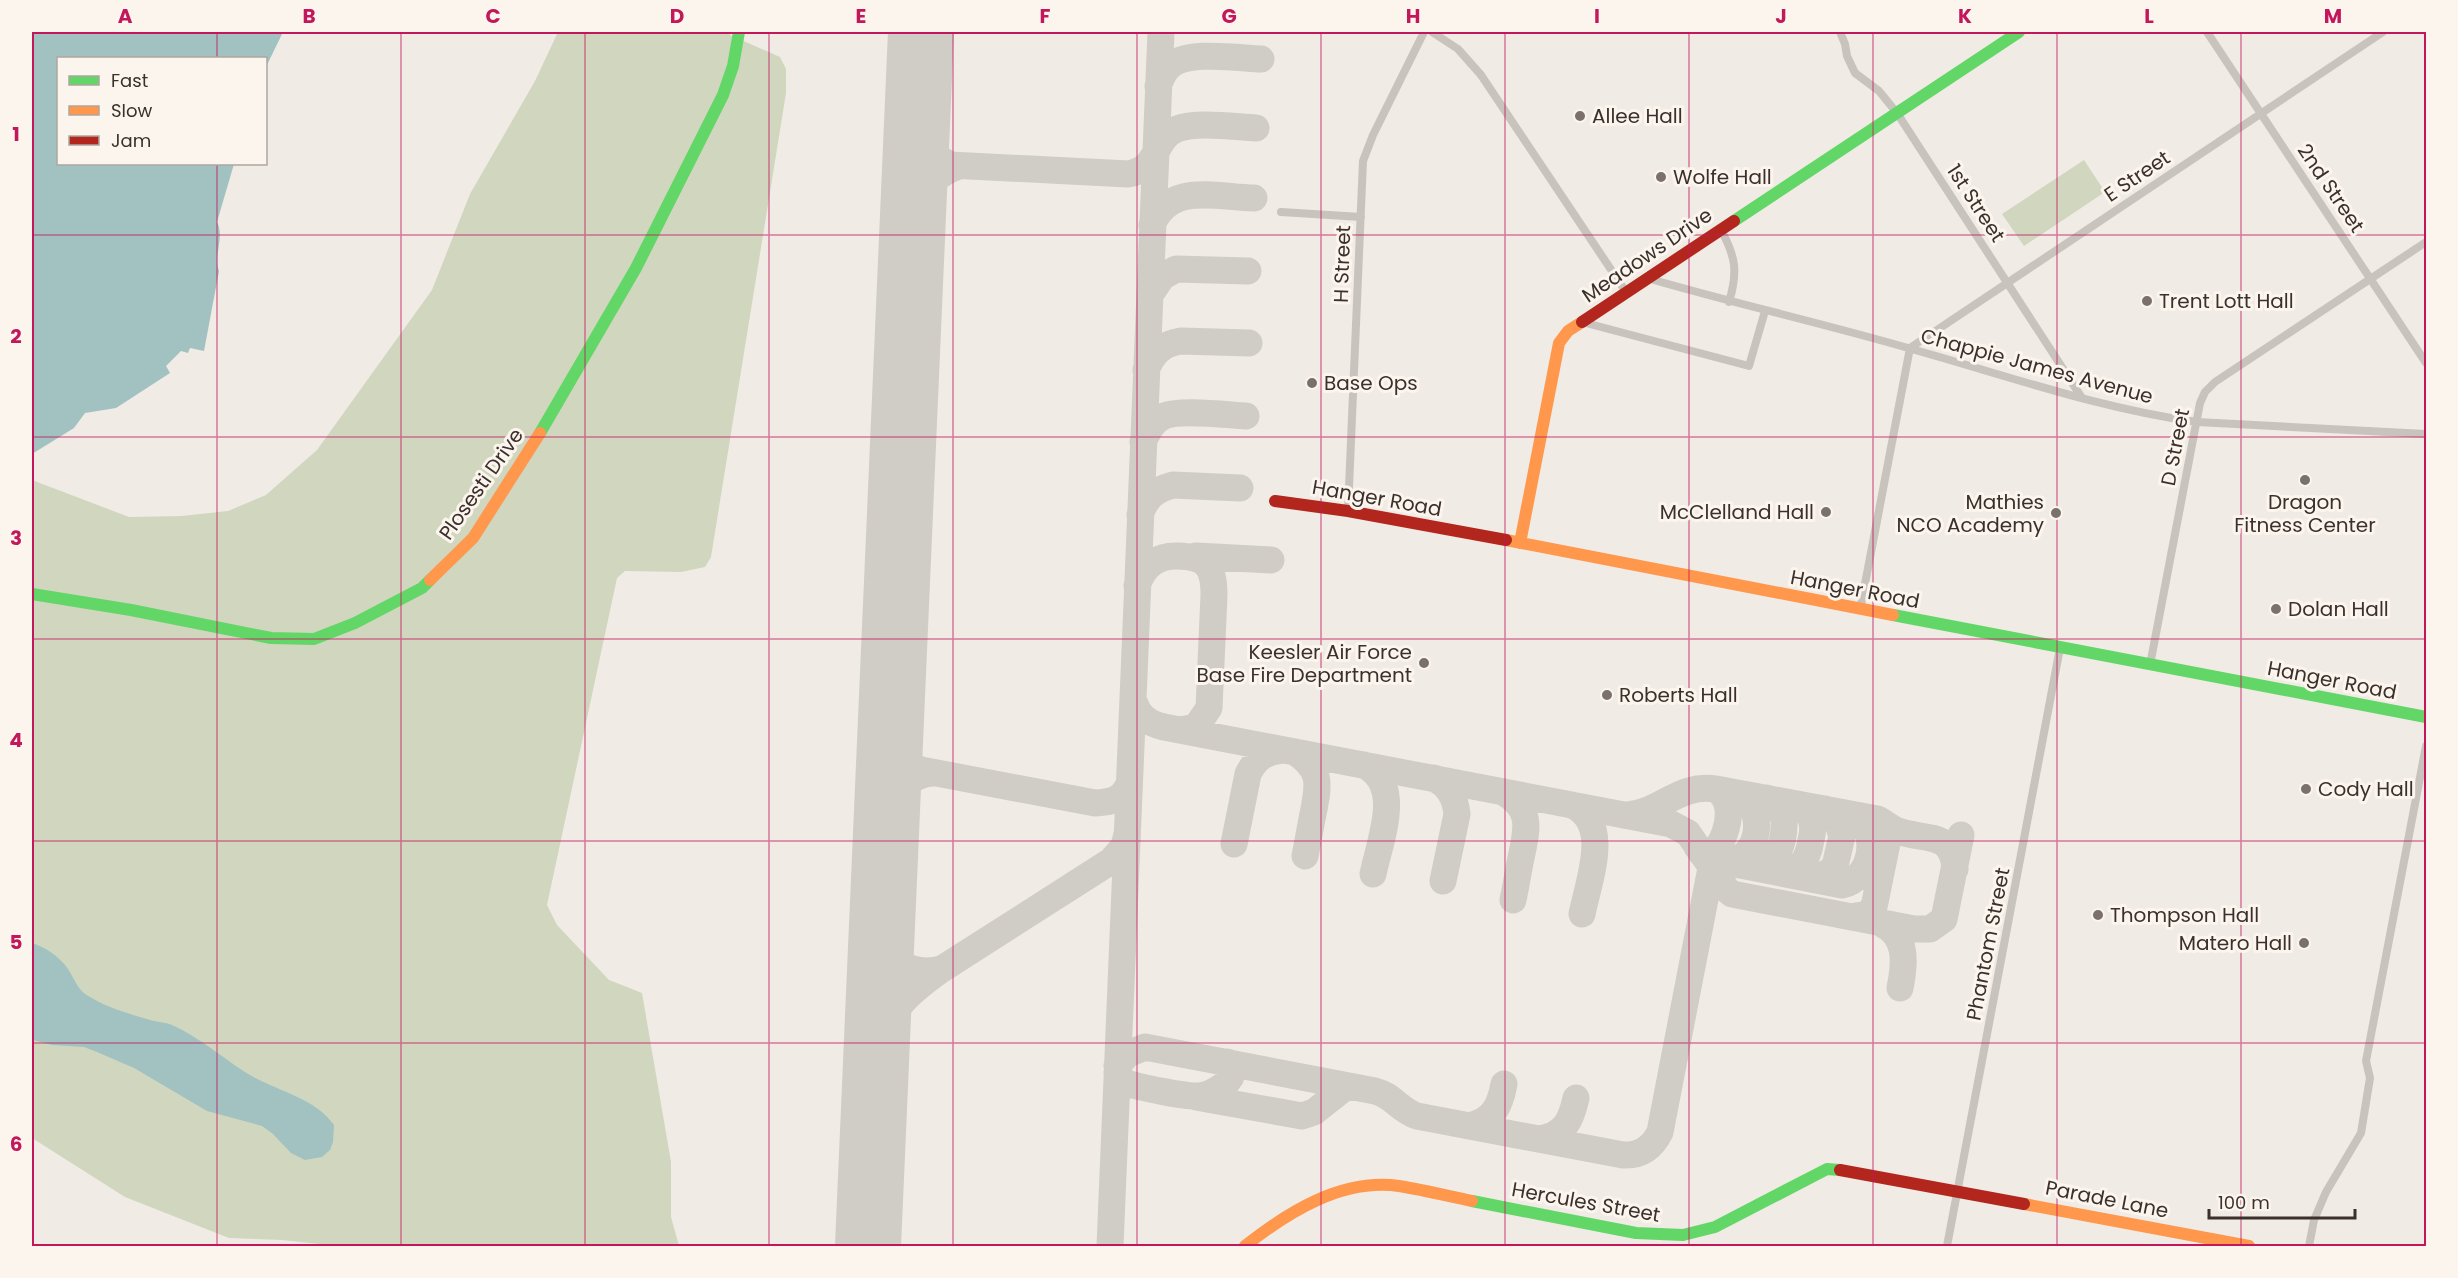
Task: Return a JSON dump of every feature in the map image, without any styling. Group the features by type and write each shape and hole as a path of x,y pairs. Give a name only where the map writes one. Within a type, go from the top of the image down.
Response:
{"street":[{"name":"Plosesti Drive","path":"32,594 131,610 271,638 314,639 356,624 422,588 472,538 491,511 546,424 636,268 723,96 733,66 739,32"},
{"name":"H Street","path":"1348,512 1363,161 1373,135 1424,32"},
{"path":"1432,32 1458,49 1481,75 1626,292"},
{"name":"1st Street","path":"1840,32 1855,73 1879,91 1897,113 2082,398"},
{"name":"Meadows Drive","path":"1520,543 1559,343 1568,331 2019,32"},
{"name":"2nd Street","path":"2207,32 2427,363"},
{"name":"E Street","path":"1910,348 2383,32"},
{"path":"1281,212 1361,217"},
{"path":"1721,230 1734,257 1736,270 1729,302"},
{"name":"D Street","path":"2150,665 2200,403 2205,392 2215,382 2427,242"},
{"name":"Chappie James Avenue","path":"1647,278 1729,302 1910,348 2082,398 2164,417 2197,422 2427,434"},
{"path":"1582,322 1749,366 1765,311"},
{"path":"1860,610 1910,348"},
{"name":"Hanger Road","path":"1275,501 1520,543 2427,717"},
{"name":"Phantom Street","path":"1947,1246 2060,648"},
{"path":"2309,1246 2314,1220 2326,1192 2361,1133 2370,1078 2366,1061 2427,746"},
{"name":"Hercules Street","path":"1245,1246 1313,1200 1352,1186 1370,1184 1398,1186 1636,1233 1668,1236 1683,1235 1715,1227 1827,1169 1850,1170 1958,1191"},
{"name":"Parade Lane","path":"1958,1191 2249,1246"}],"green space":[{"path":"558,32 730,32 730,35 780,57 786,69 786,93 711,557 705,567 681,572 625,571 617,578 547,905 557,925 609,980 642,993 671,1162 671,1217 679,1246 338,1246 282,1240 229,1238 125,1197 32,1138 32,480 129,517 182,516 228,511 266,495 317,450 432,290 470,194 535,81"},
{"path":"2084,160 2105,192 2024,246 2002,214"}],"water":[{"path":"32,32 283,32 267,65 267,57 57,57 57,165 234,165 217,222 220,234 217,259 219,271 204,351 190,348 188,353 181,351 166,366 170,373 116,408 85,413 74,428 32,454"},
{"path":"32,943 61,960 86,995 119,1010 182,1030 256,1079 315,1107 334,1125 330,1150 322,1157 305,1160 291,1153 262,1126 207,1111 134,1068 84,1047 52,1045 33,1040"}],"taxiway":[{"path":"1110,1246 1161,32"},
{"path":"1158,86 1170,66 1188,58 1213,56 1261,59"},
{"path":"917,128 922,141 929,150 950,165 1128,174 1146,166 1163,140 1177,129 1194,125 1256,128"},
{"path":"913,209 937,177 959,166"},
{"path":"1152,225 1160,211 1170,202 1182,197 1209,195 1254,198"},
{"path":"1150,295 1162,277 1176,269 1248,271"},
{"path":"1146,370 1159,350 1174,342 1249,343"},
{"path":"1143,442 1154,424 1160,418 1171,414 1246,416"},
{"path":"1140,515 1145,503 1152,495 1173,485 1240,488"},
{"path":"1137,586 1148,567 1158,560 1171,556 1189,557 1202,561 1207,565 1212,577 1214,595 1209,708 1196,727 1181,730"},
{"path":"1196,556 1271,560"},
{"path":"1133,698 1144,718 1164,727 1671,824 1688,833 1732,894 1914,929 1930,929 1944,919 1961,835"},
{"path":"891,741 895,753 901,760 921,770 1095,803 1120,797 1129,784"},
{"path":"1234,844 1248,774 1262,757 1282,750"},
{"path":"1295,752 1310,765 1317,786 1305,856"},
{"path":"1364,765 1376,774 1383,785 1386,799 1384,830 1373,874"},
{"path":"888,807 896,794 911,780 932,773"},
{"path":"1434,778 1450,793 1455,802 1457,814 1443,881"},
{"path":"1627,815 1650,809 1691,790 1716,789 1877,819 1898,831 1943,842 1949,848 1955,869"},
{"path":"1697,847 1708,853 1714,850 1725,832 1728,817 1727,804 1723,795 1716,789"},
{"path":"1503,792 1519,805 1526,820 1525,838 1513,900"},
{"path":"1726,862 1737,859 1746,852 1756,834 1754,812 1750,802 1742,794"},
{"path":"1752,867 1769,862 1778,851 1783,836 1784,818 1775,804 1767,798"},
{"path":"1778,872 1797,868 1802,864 1810,847 1813,825 1806,811 1796,804"},
{"path":"1572,805 1584,813 1595,838 1595,853 1582,914"},
{"path":"1813,879 1829,872 1835,866 1842,836 1837,821 1825,809"},
{"path":"1701,853 1720,861 1842,885 1852,881 1860,874 1869,853 1870,842 1867,831 1862,822 1853,815"},
{"path":"881,929 896,957 903,964 919,970 942,969 1111,861 1124,846 1127,834"},
{"path":"1851,917 1867,914 1874,907 1887,843"},
{"path":"1117,1066 1128,1054 1145,1047 1375,1091 1382,1093 1417,1116 1623,1155 1635,1154 1649,1147 1660,1132 1711,868"},
{"path":"1880,923 1889,928 1900,942 1903,960 1900,988"},
{"path":"876,1043 903,1001 942,969"},
{"path":"1117,1073 1124,1081 1132,1085 1202,1096 1223,1086 1230,1078 1232,1074 1227,1062"},
{"path":"1469,1126 1490,1116 1497,1106 1504,1084"},
{"path":"1196,1097 1302,1116 1314,1112 1347,1086"},
{"path":"1540,1139 1555,1134 1565,1126 1572,1114 1576,1098"}],"runway":[{"path":"868,1246 921,32"}],"traffic: fast":[{"path":"540,433 636,268 723,95 733,66 739,32"},
{"path":"1734,221 2019,32"},
{"path":"32,594 131,610 271,638 314,639 355,623 422,588 430,580"},
{"path":"1893,615 2426,717"},
{"path":"1472,1201 1636,1233 1683,1235 1715,1227 1827,1169 1840,1170"}],"traffic: slow":[{"path":"1520,543 1559,343 1568,331 1582,322"},
{"path":"430,580 473,538 540,433"},
{"path":"1506,540 1893,615"},
{"path":"1245,1246 1298,1210 1317,1200 1357,1187 1399,1186 1472,1201"},
{"path":"2024,1204 2249,1246"}],"traffic: jam":[{"path":"1582,322 1734,221"},
{"path":"1275,501 1348,511 1506,540"},
{"path":"1840,1170 2024,1204"}],"place":[{"name":"Allee Hall","path":"1580,116"},
{"name":"Wolfe Hall","path":"1661,177"},
{"name":"Trent Lott Hall","path":"2147,301"},
{"name":"Base Ops","path":"1312,383"},
{"name":"Dragon Fitness Center","path":"2305,480"},
{"name":"McClelland Hall","path":"1826,512"},
{"name":"Mathies NCO Academy","path":"2056,513"},
{"name":"Dolan Hall","path":"2276,609"},
{"name":"Keesler Air Force Base Fire Department","path":"1424,663"},
{"name":"Roberts Hall","path":"1607,695"},
{"name":"Cody Hall","path":"2306,789"},
{"name":"Thompson Hall","path":"2098,915"},
{"name":"Matero Hall","path":"2304,943"}]}
